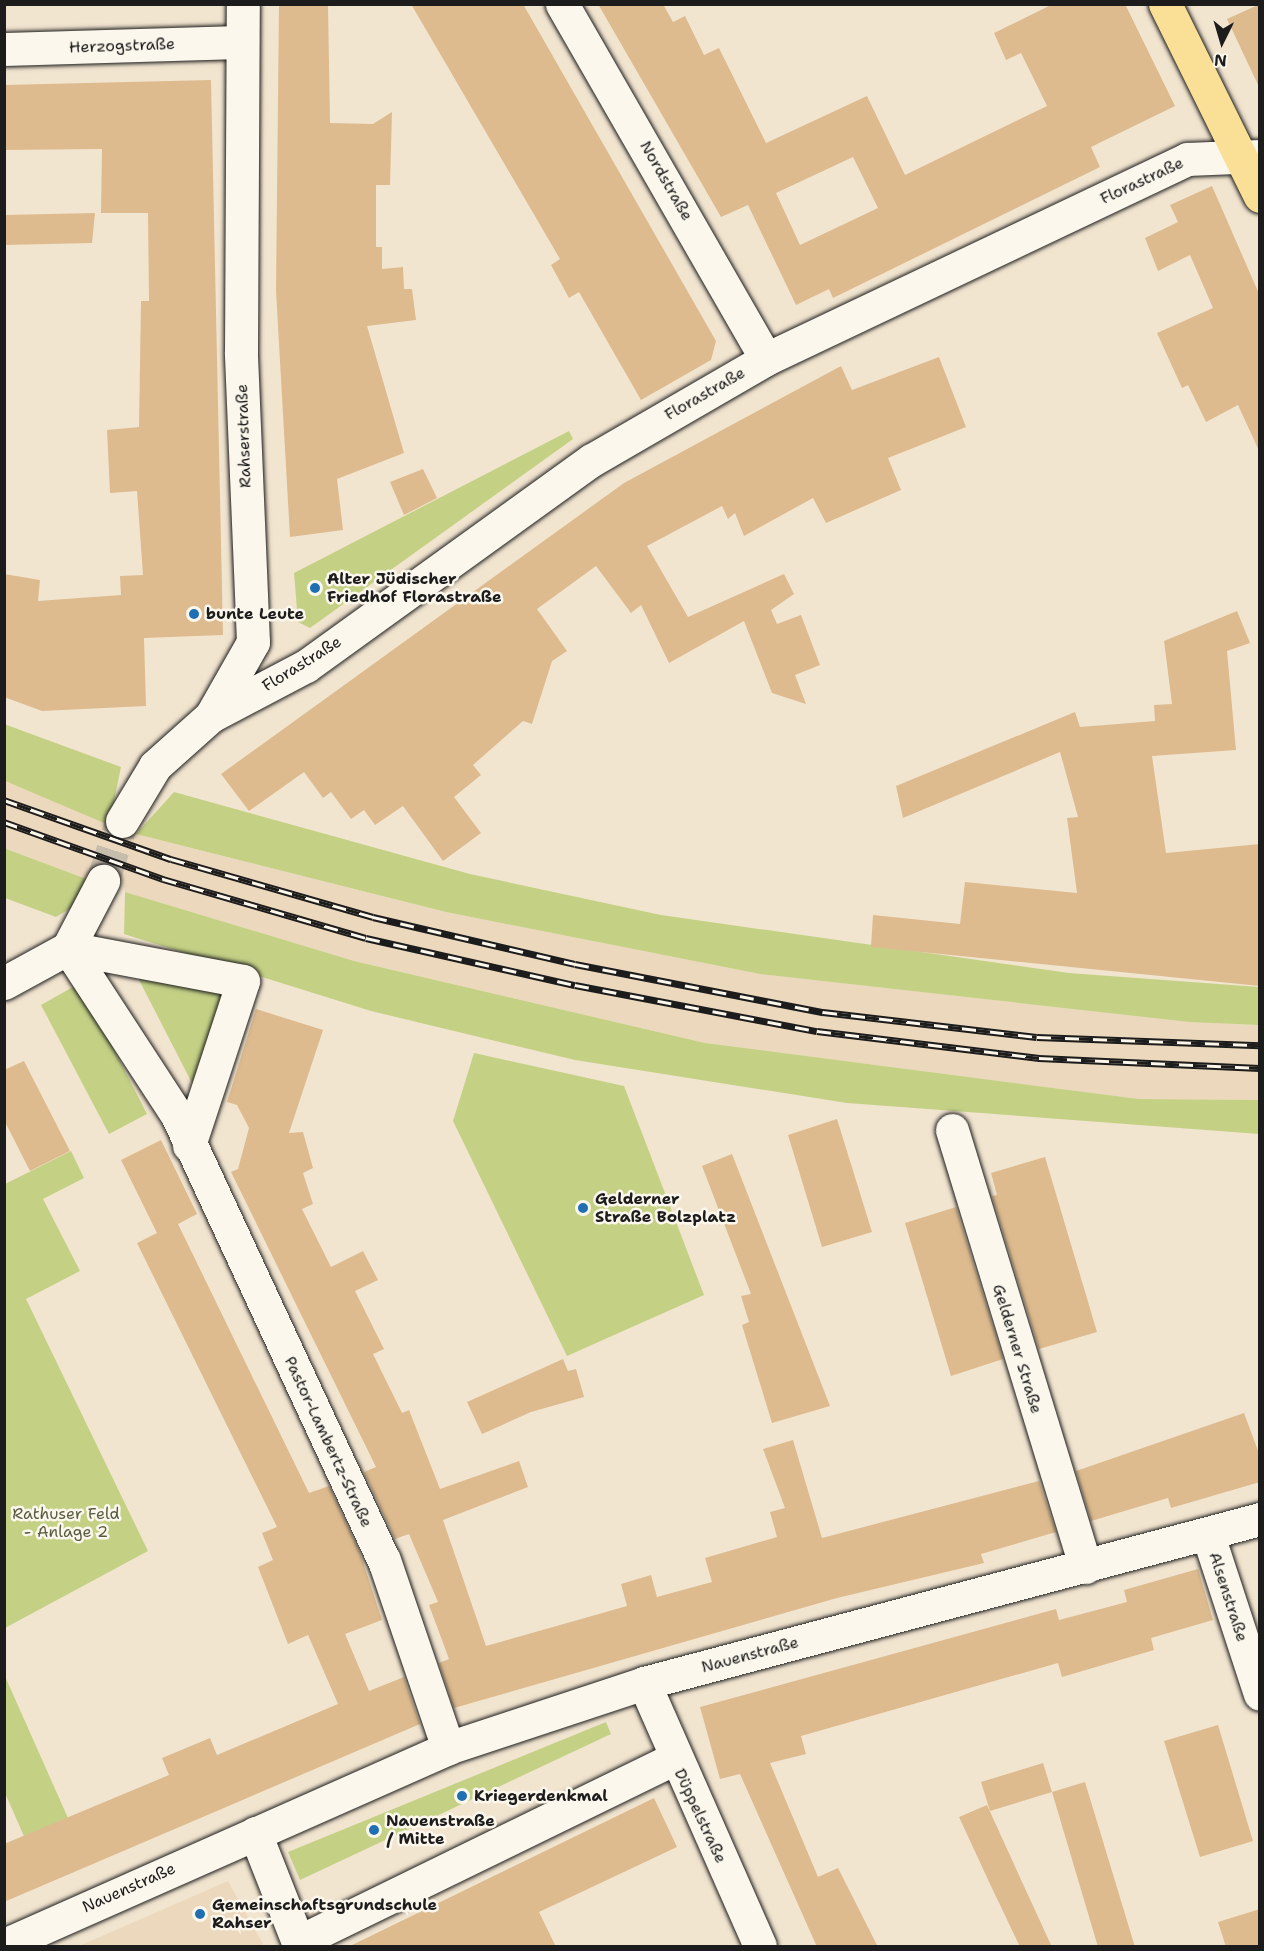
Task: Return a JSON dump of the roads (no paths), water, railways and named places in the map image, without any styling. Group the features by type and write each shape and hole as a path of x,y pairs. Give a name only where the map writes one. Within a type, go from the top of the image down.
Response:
{"main road":[{"path":"1166,4 1250,155 1260,196"}],"street":[{"name":"Rahserstraße","path":"122,821 155,766 211,716 253,642 241,352 240,42 243,4"},
{"name":"Nordstraße","path":"562,4 766,359"},
{"name":"Herzogstraße","path":"4,49 240,42"},
{"name":"Florastraße","path":"211,716 306,666 592,460 766,359 1187,159 1250,155"},
{"path":"4,983 68,948 103,881"},
{"path":"68,948 243,981 189,1145"},
{"name":"Pastor-Lambertz-Straße","path":"68,948 177,1115 384,1560 448,1748"},
{"name":"Gelderner Straße","path":"952,1130 1086,1567"},
{"name":"Nauenstraße","path":"4,1945 448,1748 644,1683 1208,1535 1260,1519"},
{"name":"Alsenstraße","path":"1208,1535 1260,1694"},
{"name":"Düppelstraße","path":"644,1683 674,1760 760,1947"},
{"path":"255,1833 299,1944 674,1760"}],"tunnel":[{"path":"103,881 122,821"}],"railway":[{"path":"4,800 171,859 373,917 575,964 823,1012 1037,1037 1260,1045"},
{"path":"4,822 163,879 366,938 575,985 817,1031 1039,1058 1260,1068"}],"place":[{"name":"Alter Jüdischer Friedhof Florastraße","path":"315,588"},
{"name":"bunte Leute","path":"194,614"},
{"name":"Gelderner Straße Bolzplatz","path":"583,1208"},
{"name":"Kriegerdenkmal","path":"462,1796"},
{"name":"Nauenstraße / Mitte","path":"374,1830"},
{"name":"Gemeinschaftsgrundschule Rahser","path":"200,1914"}],"park label":[{"name":"Rathuser Feld - Anlage 2","path":"66,1523"}]}
